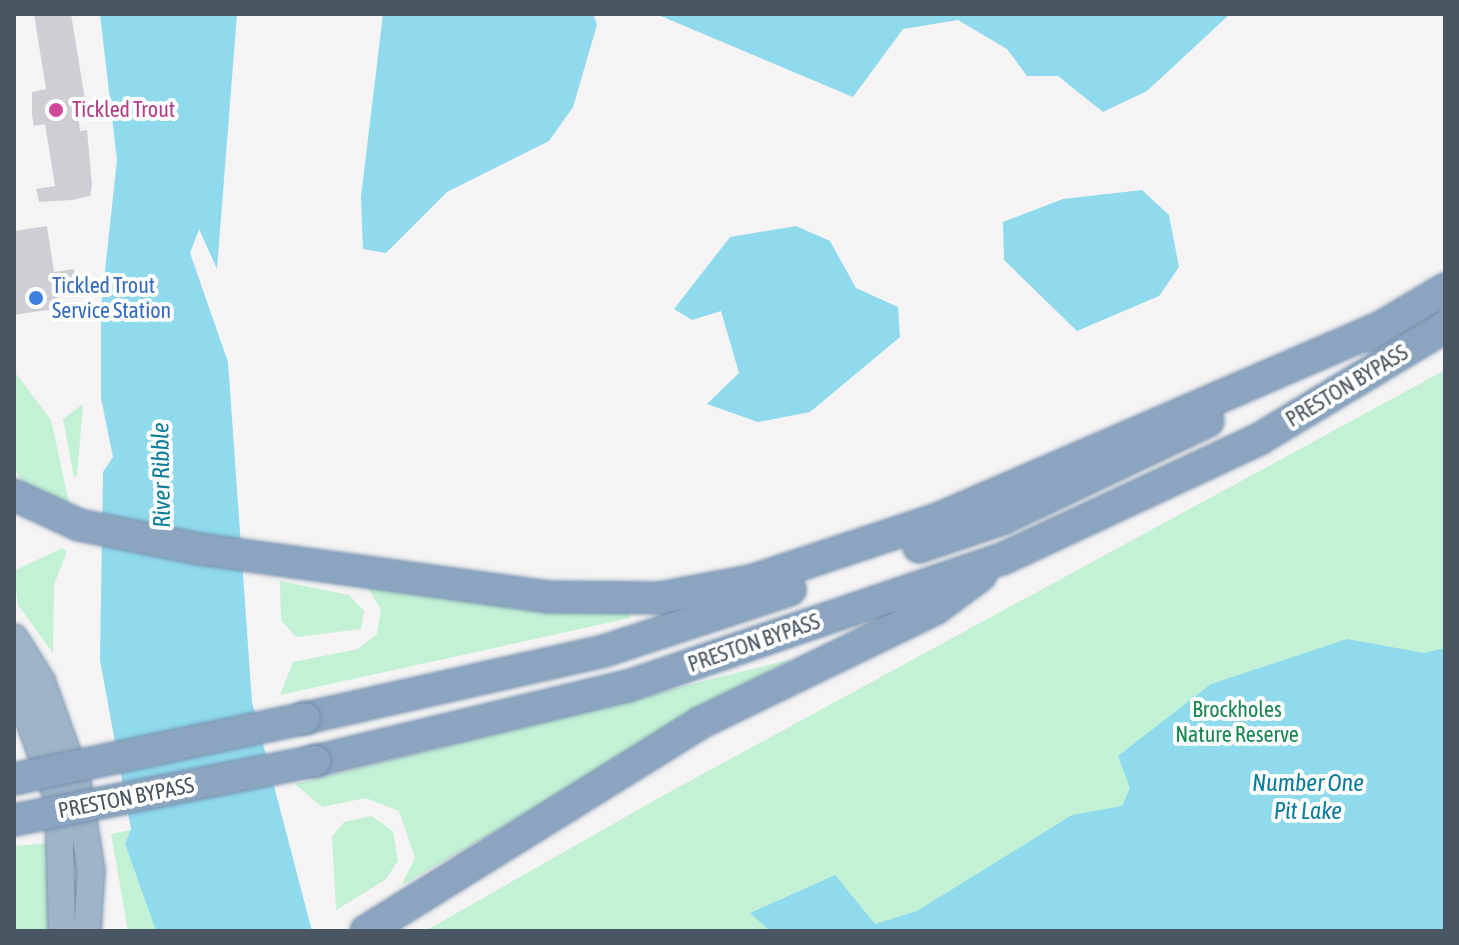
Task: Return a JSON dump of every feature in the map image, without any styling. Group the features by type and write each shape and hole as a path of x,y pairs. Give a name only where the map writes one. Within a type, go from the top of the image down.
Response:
{"highway":[{"name":"PRESTON BYPASS","path":"14,779 604,651 1002,519 1285,385 1445,289"},
{"path":"14,495 46,513 140,538 582,600 659,598 751,581 940,518 1382,327"},
{"name":"PRESTON BYPASS","path":"14,820 315,761 628,686 1002,559 1261,438 1445,327"},
{"path":"366,931 700,723 935,609 1002,559"},
{"path":"14,638 41,681 76,778 91,871 87,931"},
{"path":"14,678 59,801 62,931"}],"green space":[{"name":"Brockholes Nature Reserve","path":"1445,370 1445,931 425,931 664,795"},
{"path":"14,371 51,420 70,507 26,486 14,469"},
{"path":"83,404 77,476 74,477 63,419"},
{"path":"62,548 67,552 54,584 53,653 18,605 14,571"},
{"path":"280,581 349,595 364,611 361,629 296,637 281,620"},
{"path":"364,582 629,609 630,618 280,695 293,662 358,649 377,634 381,609"},
{"path":"792,659 401,886 415,858 399,811 366,798 322,807 295,784"},
{"path":"371,816 393,831 398,861 385,880 336,910 332,837 344,822"},
{"path":"131,830 125,844 156,931 128,931 111,834"},
{"path":"53,843 52,931 14,931 14,846"}],"water":[{"name":"River Ribble","path":"100,14 237,14 217,269 199,229 190,253 228,362 252,702 312,931 156,931 125,844 131,829 100,660 103,472 113,457 101,398 101,308 117,160"},
{"path":"383,14 593,14 597,25 573,107 549,141 447,192 386,253 363,249 361,197"},
{"path":"656,14 1230,14 1147,91 1103,112 1058,76 1027,76 1007,49 958,20 903,29 853,97"},
{"path":"1142,190 1169,215 1179,267 1159,296 1077,331 1004,260 1003,222 1063,199"},
{"path":"796,226 830,241 856,288 898,307 900,337 810,412 758,422 707,404 739,373 721,311 692,320 674,309 730,237"},
{"name":"Number One Pit Lake","path":"1347,639 1424,653 1445,648 1445,931 770,931 750,913 835,875 875,924 917,911 1072,815 1122,806 1130,788 1118,756 1211,684"}],"building":[{"name":"Tickled Trout","path":"34,14 71,14 86,106 77,108 80,131 87,130 92,185 90,196 39,202 36,189 55,186 45,124 34,126 32,115 32,92 46,89"},
{"path":"47,226 54,272 74,269 77,286 56,289 60,308 14,315 14,231"}],"place":[{"name":"Tickled Trout","path":"56,110"},
{"name":"Tickled Trout Service Station","path":"36,298"}]}
